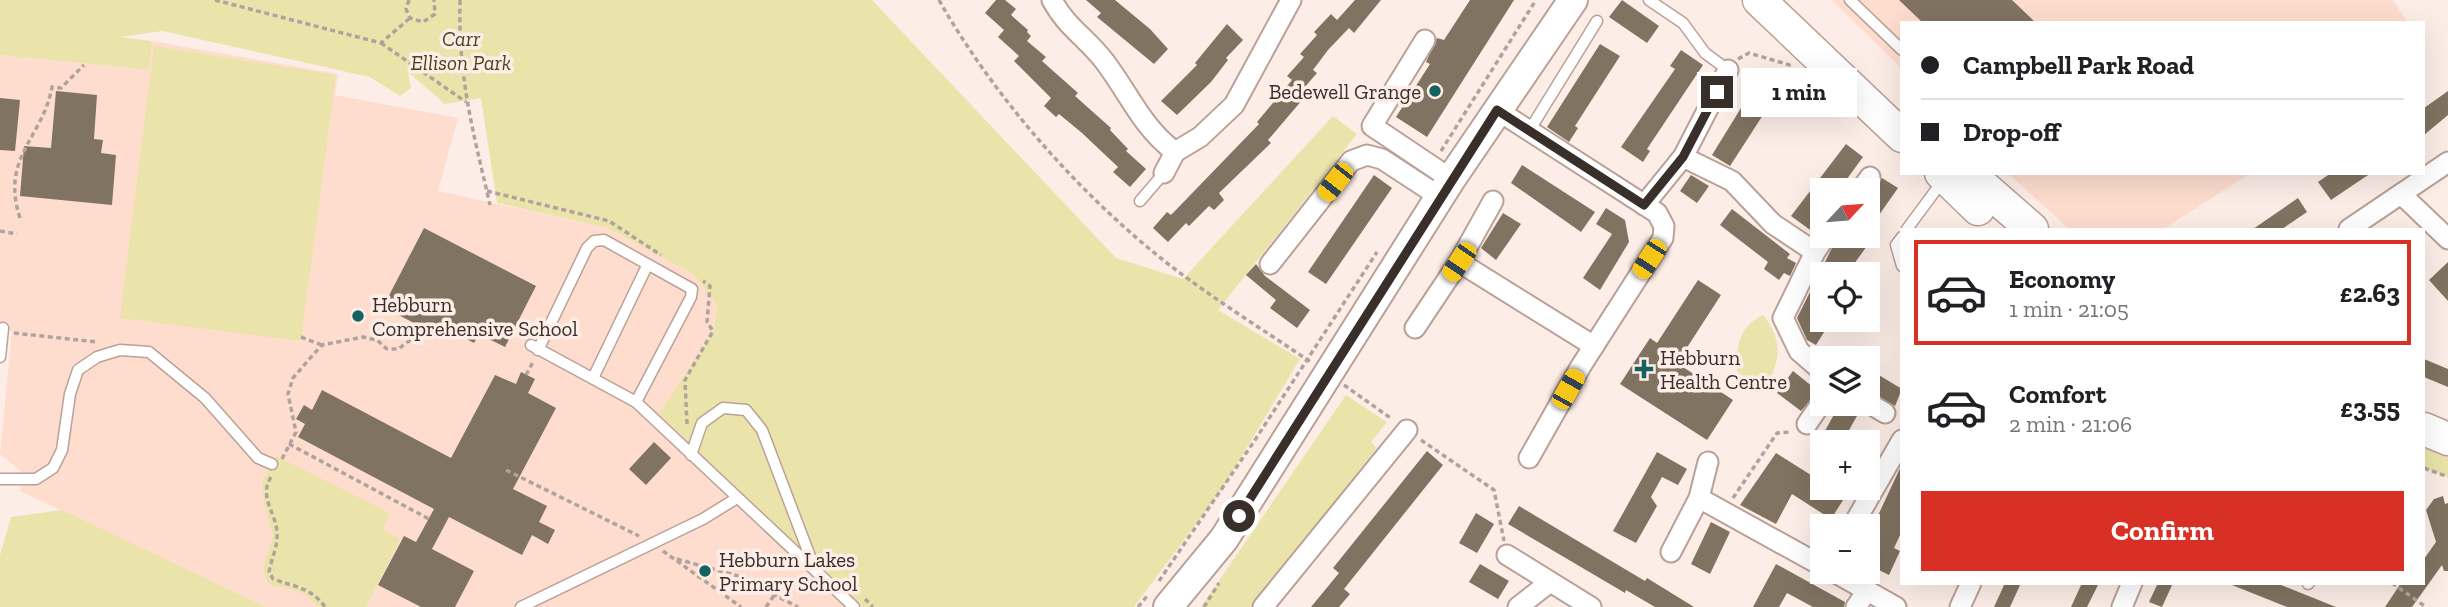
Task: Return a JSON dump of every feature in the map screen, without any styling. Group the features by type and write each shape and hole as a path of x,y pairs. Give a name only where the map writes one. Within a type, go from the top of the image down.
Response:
{"main road":[{"path":"1759,0 1900,134"},
{"path":"1784,0 1900,110"},
{"path":"1952,175 1998,228"},
{"path":"1952,175 2031,228"},
{"path":"2425,429 2448,439"}],"street":[{"path":"1052,0 1067,26 1104,60 1154,136 1175,152"},
{"path":"1164,173 1175,152 1200,137 1234,106 1291,0"},
{"path":"1497,110 1560,0"},
{"path":"1168,607 1224,539 1338,381 1446,188 1573,0"},
{"path":"1425,40 1372,125 1446,188"},
{"path":"1644,205 1683,157 1728,70"},
{"path":"1497,110 1657,213 1664,226 1663,238 1528,457"},
{"path":"1270,264 1351,161 1367,155 1382,159 1446,188"},
{"path":"1683,157 1732,181 1773,224 1810,240"},
{"path":"2350,228 2448,162"},
{"path":"2401,194 2448,239"},
{"path":"1415,328 1459,262 1493,201"},
{"path":"1810,361 1799,351 1783,318 1818,248"},
{"path":"1459,262 1594,346"},
{"path":"1880,410 1885,413"},
{"path":"1807,424 1812,416"},
{"path":"1263,607 1407,430"},
{"path":"1859,514 1900,443"},
{"path":"1671,552 1699,498 1708,462"},
{"path":"1699,498 1810,559"},
{"path":"1507,555 1591,607"},
{"path":"1518,607 1550,582"},
{"path":"1846,584 1862,599 1896,607"},
{"path":"1960,607 1970,585"},
{"path":"2122,607 2131,585"}],"lane":[{"path":"1649,0 1683,23 1705,53 1728,70"},
{"path":"1850,0 1900,48"},
{"path":"1530,131 1597,21"},
{"path":"1140,201 1164,173"},
{"path":"1909,228 1950,175"},
{"path":"636,402 691,297 692,289 604,240 594,241 587,248 534,347 636,402 854,607"},
{"path":"1900,240 1896,245 1900,259"},
{"path":"593,378 647,265"},
{"path":"0,357 2,331"},
{"path":"0,479 36,478 53,468 62,450 71,394 78,370 97,357 120,351 149,352 205,398 258,458 277,463"},
{"path":"691,455 702,424 723,408 746,410 762,430 815,570"},
{"path":"521,607 653,543 737,498"}],"path":[{"path":"215,0 382,43 466,102"},
{"path":"409,0 407,9 410,18 419,22 428,21 436,10 434,0"},
{"path":"460,0 459,51 466,102 490,205"},
{"path":"939,0 964,44 1014,113 1114,216 1167,263 1494,491 1507,555"},
{"path":"382,43 410,18"},
{"path":"1728,70 1740,57 1749,53 1794,67 1814,51"},
{"path":"20,218 12,199 18,154 49,105 52,87 61,88 84,65"},
{"path":"487,191 609,221 665,257"},
{"path":"0,231 17,233"},
{"path":"693,415 686,424 685,380 713,331 707,322 710,286 699,279"},
{"path":"2,331 106,343"},
{"path":"301,337 322,345 363,337 377,340 387,349 398,349 422,332 431,333"},
{"path":"322,345 293,378 288,394 296,432 265,486 265,500 276,518 278,538 269,572 273,579 302,587 317,596 325,607"},
{"path":"1138,607 1248,451 1306,360"},
{"path":"1724,511 1777,433 1804,431 1807,424"},
{"path":"289,444 429,519"},
{"path":"2425,468 2448,477"},
{"path":"506,470 653,543 741,607"},
{"path":"674,558 738,576 798,607"},
{"path":"2395,585 2426,607"},
{"path":"766,607 775,594"},
{"path":"863,597 872,607"}],"shaded area":[{"path":"1832,0 2393,0 2407,21 1900,21 1900,67"},
{"name":"Hebburn Comprehensive School","path":"152,41 338,74 335,95 458,118 438,191 608,228 694,275 717,305 713,331 660,414 863,607 266,607 20,491 22,472 0,454 12,331 0,328 0,55 148,70"},
{"path":"2010,175 2248,175 2165,228 2068,228"}],"green space":[{"name":"Carr Ellison Park","path":"0,0 872,0 1116,258 1183,279 1333,116 1357,134 1218,310 1300,359 1222,489 1134,607 863,607 659,414 713,331 717,305 694,275 608,228 497,203 481,98 445,104 408,72 411,88 400,96 370,77 163,31 119,37 152,41 149,70 0,55"},
{"path":"154,46 336,75 301,341 120,318"},
{"path":"1763,315 1775,337 1777,359 1771,376 1752,382 1737,372 1738,346 1748,326"},
{"path":"1346,395 1387,422 1371,442 1377,448 1251,607 1201,607"},
{"path":"2425,446 2448,456 2448,477 2425,468"},
{"path":"276,456 390,513 383,530 400,539 366,607 318,607 302,593 269,585 263,570 273,536 264,504 262,482"},
{"path":"62,510 266,607 0,607 0,555 11,517"}],"building":[{"path":"996,0 1005,0 1016,9 1011,15 1028,30 1031,36 1027,41 1046,57 1042,61 1078,93 1075,96 1111,128 1128,149 1126,151 1146,169 1130,187 1113,172 1118,167 1082,133 1059,114 1056,117 1044,106 1051,98 1014,61 1019,56 998,37 1004,30 985,13"},
{"path":"1086,0 1115,0 1150,29 1168,49 1154,64 1097,17 1101,13"},
{"path":"1355,0 1381,0 1354,33 1349,28 1328,50 1313,70 1317,73 1298,95 1303,99 1268,140 1271,143 1219,193 1224,200 1214,210 1209,206 1189,226 1186,223 1168,242 1153,228 1167,212 1171,215 1259,124 1257,122 1292,80 1287,76 1304,57 1300,54 1317,35 1314,32 1331,14 1337,20"},
{"name":"Bedewell Grange","path":"1470,0 1514,0 1427,137 1396,117 1430,64 1426,62 1437,38 1444,40"},
{"path":"1622,0 1659,26 1647,43 1609,17"},
{"path":"1899,0 2012,0 2034,21 1921,21"},
{"path":"1227,24 1243,40 1226,58 1228,60 1211,82 1177,115 1161,101 1197,65 1195,63"},
{"path":"1600,44 1620,56 1575,126 1578,128 1569,142 1547,127"},
{"path":"1681,50 1703,65 1647,149 1650,151 1643,162 1621,147 1675,69 1670,66"},
{"path":"1764,72 1783,84 1730,166 1712,155 1741,108 1750,86 1757,75 1761,77"},
{"path":"56,91 97,95 94,139 103,140 101,153 116,155 112,205 20,196 24,146 51,148"},
{"path":"2448,91 2448,115 2425,134 2425,107"},
{"path":"0,98 20,100 15,151 0,150"},
{"path":"1846,144 1863,157 1848,178 1820,178"},
{"path":"1522,165 1595,212 1581,232 1511,183"},
{"path":"1374,175 1392,188 1326,284 1308,272"},
{"path":"1691,175 1709,186 1697,203 1680,191"},
{"path":"2328,175 2368,175 2331,200 2318,182"},
{"path":"1882,178 1898,188 1880,214"},
{"path":"1810,191 1810,230 1791,216"},
{"path":"2298,198 2307,212 2283,228 2254,228"},
{"path":"1606,208 1625,220 1629,242 1600,290 1583,278 1612,234 1596,224"},
{"path":"1732,209 1790,254 1787,258 1796,263 1790,276 1784,273 1779,280 1764,269 1768,262 1720,225"},
{"path":"1503,213 1521,224 1496,260 1481,248"},
{"path":"424,228 536,286 505,347 479,334 474,343 446,328 441,337 383,307"},
{"path":"1832,248 1866,248 1855,262 1825,262"},
{"path":"2448,262 2448,301 2429,280"},
{"path":"1256,264 1265,276 1310,310 1297,328 1270,308 1276,300 1246,275"},
{"path":"1698,280 1721,295 1677,363 1733,400 1707,440 1620,384 1650,338 1657,343"},
{"path":"1810,292 1810,332 1824,332 1816,345 1807,340 1797,318"},
{"path":"2425,359 2448,369 2448,387 2425,377"},
{"path":"1793,371 1810,385 1810,400 1801,411 1777,393"},
{"path":"521,372 535,379 528,393 556,408 513,489 547,506 539,522 555,530 548,544 532,535 522,555 449,517 432,549 474,571 455,607 421,607 378,585 404,536 416,542 434,509 298,437 305,424 296,419 304,405 312,410 322,390 451,458 495,375 516,384"},
{"path":"1880,376 1900,388 1895,406 1880,397"},
{"path":"1833,416 1857,416 1849,430 1825,430"},
{"path":"654,442 671,458 646,485 629,469"},
{"path":"1427,451 1443,465 1344,589 1350,594 1339,607 1311,607 1339,573 1333,568"},
{"path":"1657,452 1687,469 1678,485 1662,477 1651,497 1657,506 1636,543 1613,531"},
{"path":"1776,453 1810,474 1810,500 1843,500 1834,514 1823,514 1792,494 1776,524 1740,505"},
{"path":"1900,468 1900,535 1894,548 1900,551 1889,575 1880,570 1879,514"},
{"path":"2443,496 2445,504 2448,503 2448,571 2444,571 2442,565 2412,607 2385,607 2400,585 2425,585 2425,558 2436,542 2426,510 2434,499"},
{"path":"1519,506 1694,607 1655,607 1626,590 1625,593 1508,524"},
{"path":"1476,513 1494,524 1477,553 1459,543"},
{"path":"1711,522 1730,532 1710,574 1691,564"},
{"path":"1480,564 1509,581 1498,599 1469,582"},
{"path":"1776,564 1845,602 1844,607 1813,607 1787,593 1779,607 1753,607"},
{"path":"2004,585 2020,585 2010,607 1994,607"},
{"path":"2081,585 2098,585 2087,607 2071,607"},
{"path":"2157,585 2172,585 2162,607 2149,602"},
{"path":"2232,585 2281,585 2336,607 2287,607"}],"place":[{"name":"Bedewell Grange","path":"1435,91"},
{"name":"Hebburn Comprehensive School","path":"358,316"},
{"name":"Hebburn Health Centre","path":"1644,369"},
{"name":"Hebburn Lakes Primary School","path":"705,571"}],"route":[{"path":"1239,516 1338,363 1451,178 1497,110 1644,205 1683,157 1717,92"}]}
